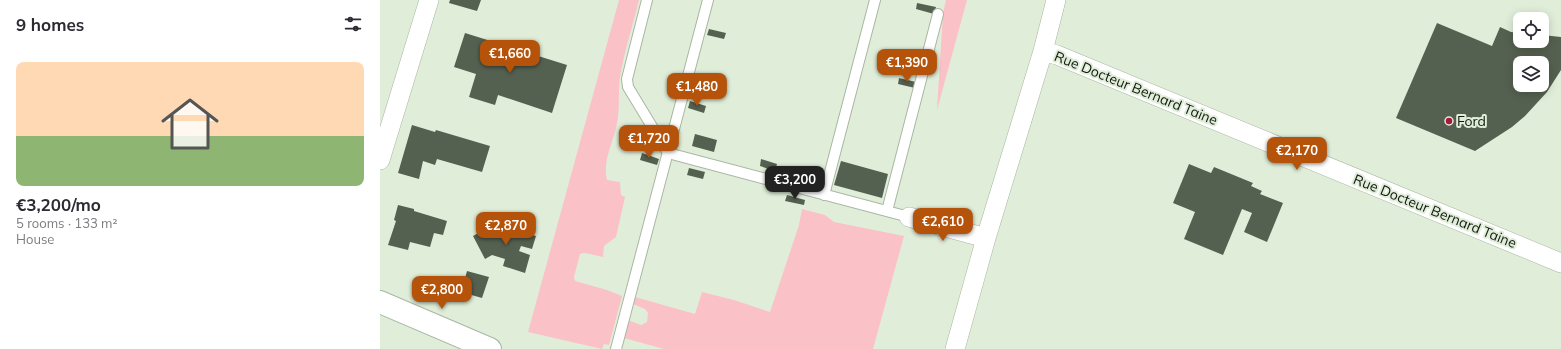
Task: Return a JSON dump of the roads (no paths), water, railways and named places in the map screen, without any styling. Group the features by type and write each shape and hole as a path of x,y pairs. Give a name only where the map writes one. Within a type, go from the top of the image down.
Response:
{"street":[{"path":"380,160 429,0"},
{"path":"955,349 986,238 1043,51 1056,0"},
{"name":"Rue Docteur Bernard Taine","path":"1043,51 1057,55 1561,263"},
{"path":"909,217 986,238"},
{"path":"380,302 490,349"}],"lane":[{"path":"647,0 627,79 628,88 668,153 909,217"},
{"path":"616,349 708,0"},
{"path":"824,195 875,0"},
{"path":"887,211 938,14"}],"place":[{"name":"Ford","path":"1449,121"}]}
